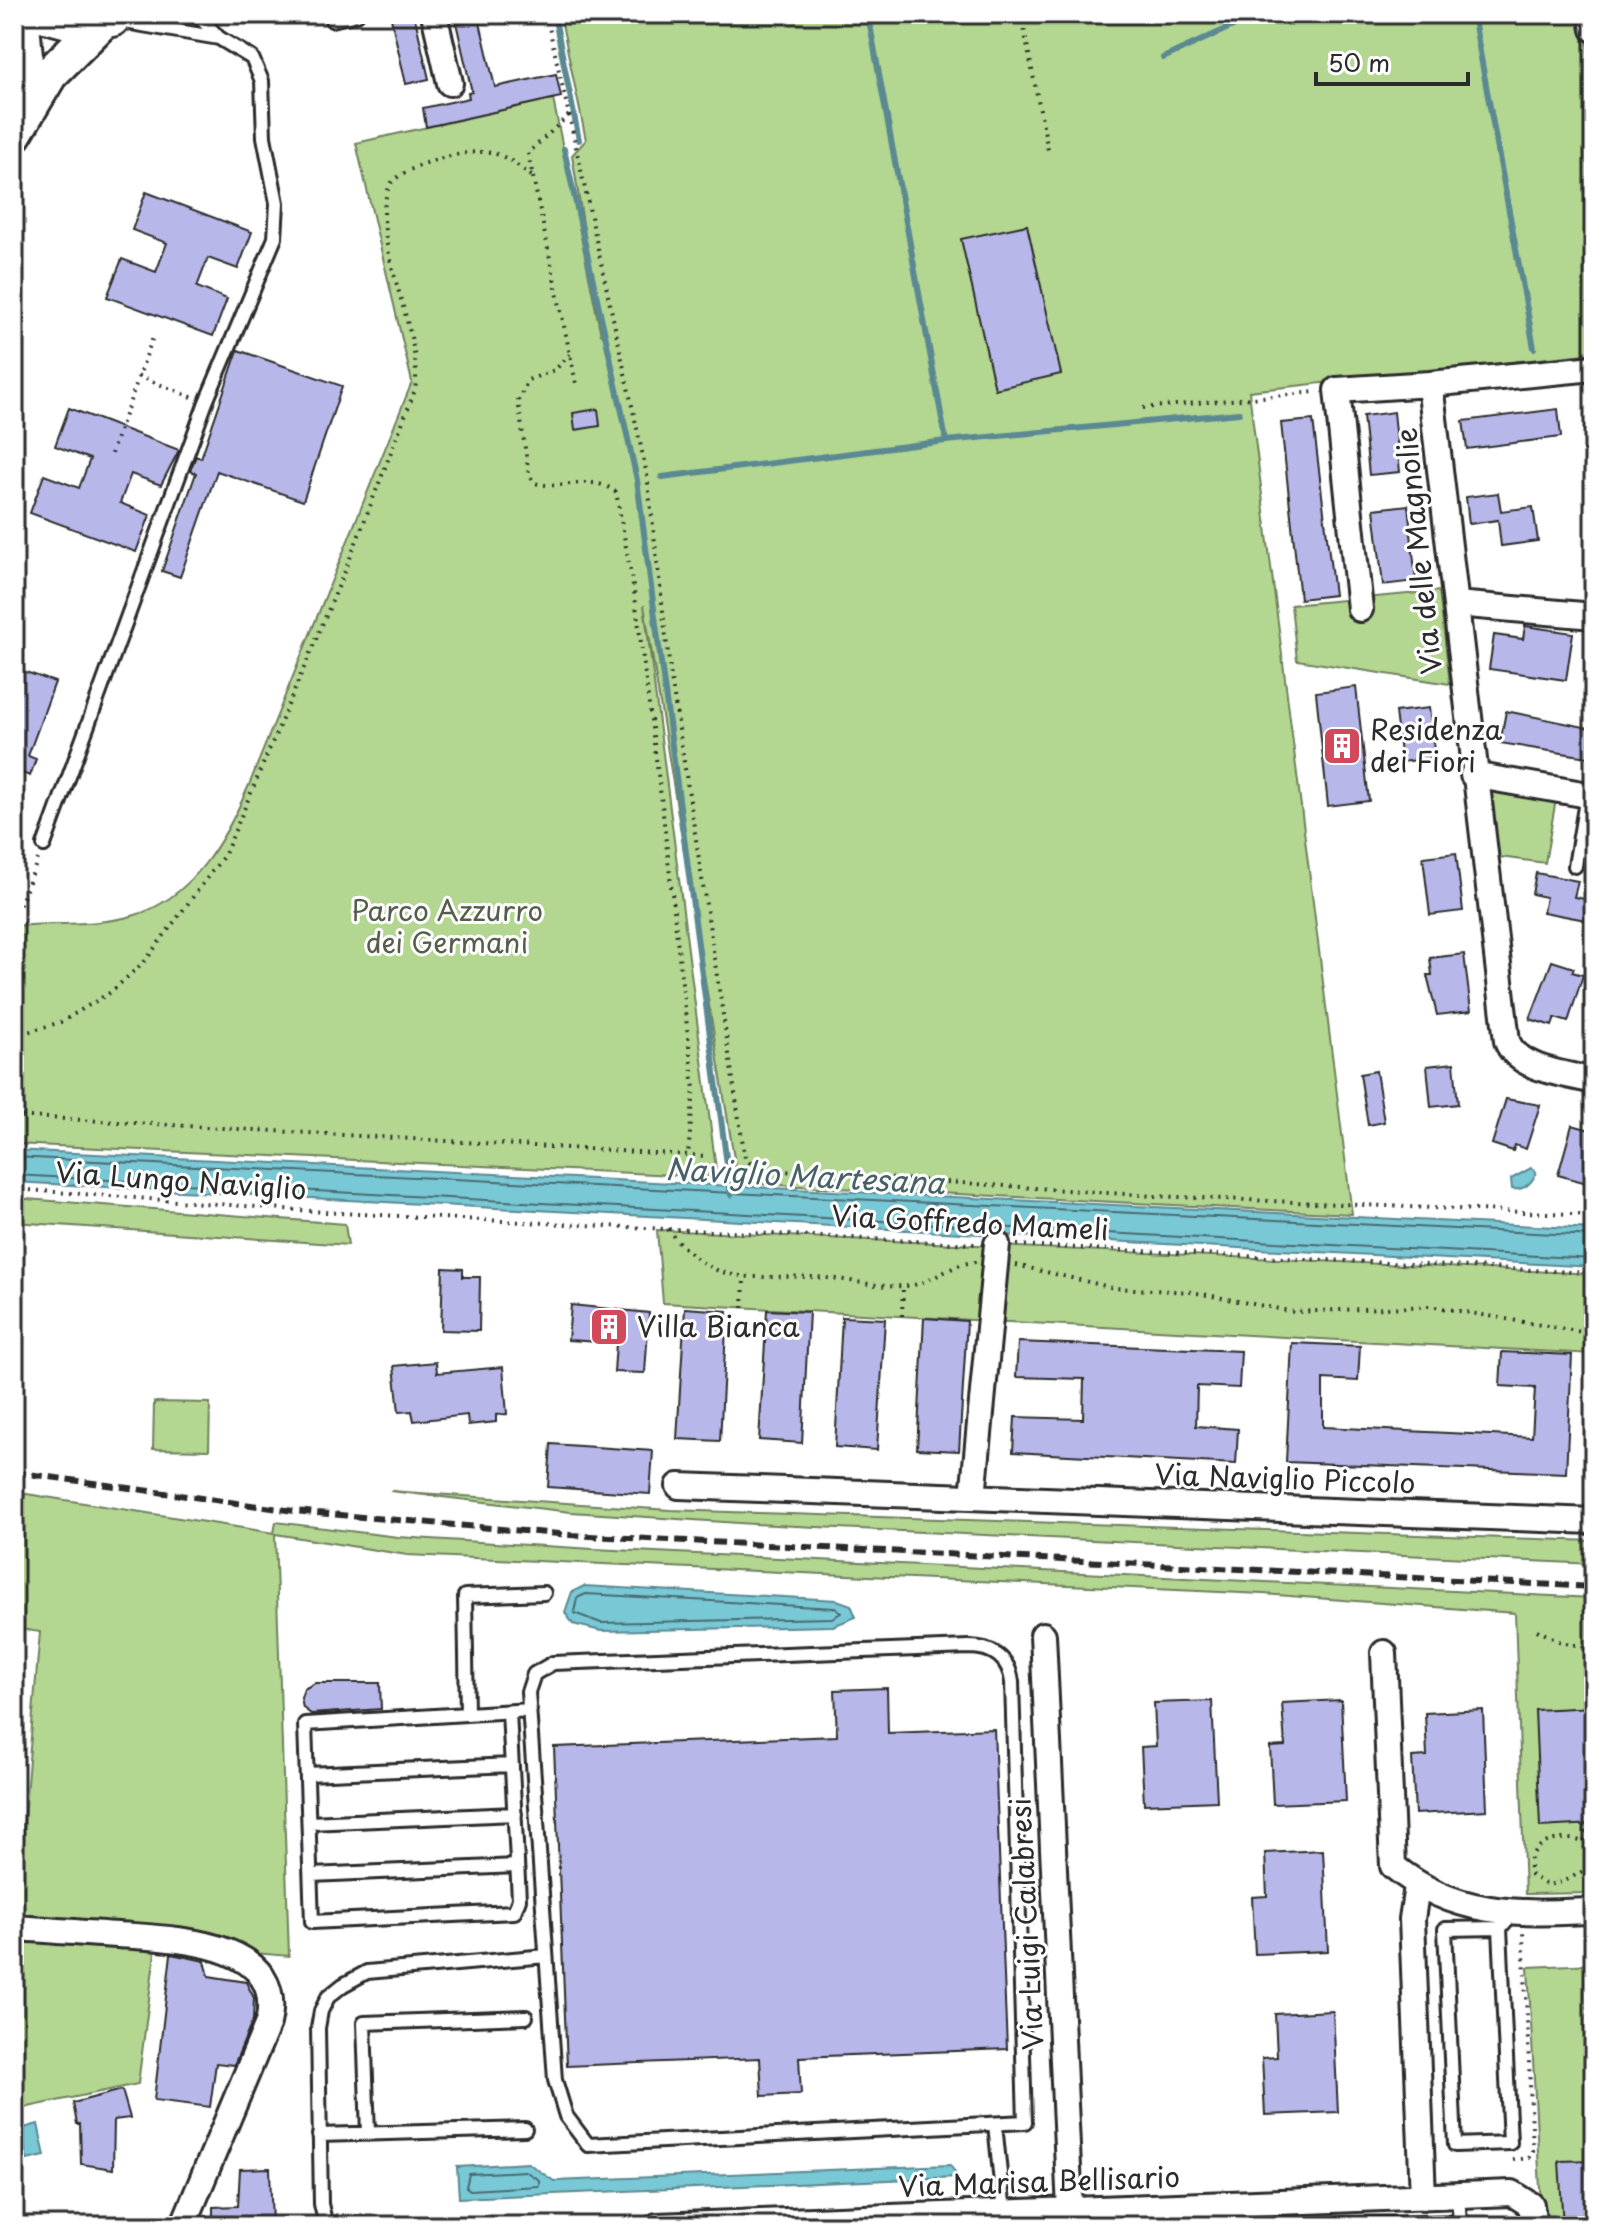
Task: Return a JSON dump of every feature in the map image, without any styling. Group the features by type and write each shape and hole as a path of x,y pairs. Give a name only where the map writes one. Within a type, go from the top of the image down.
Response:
{"main road":[{"path":"15,131 25,56 21,14"},
{"path":"42,14 72,23 112,19"},
{"path":"15,131 50,74 112,19"},
{"path":"14,61 20,95"}],"street":[{"path":"434,14 450,83"},
{"path":"1591,14 1594,29"},
{"name":"Via delle Magnolie","path":"1337,390 1594,368"},
{"name":"Via delle Magnolie","path":"1430,384 1473,775 1509,1048 1524,1061 1594,1081"},
{"path":"1337,390 1360,609"},
{"path":"1456,604 1594,616"},
{"path":"1473,775 1591,795"},
{"path":"973,1497 996,1253"},
{"name":"Via Naviglio Piccolo","path":"679,1486 1594,1521"},
{"name":"Via Luigi Calabresi","path":"1043,1635 1070,2210"},
{"path":"1384,1653 1393,1866 1417,1886 1506,1921 1594,1911"},
{"path":"1417,1886 1412,1919 1423,2197"},
{"path":"14,1928 191,1942 235,1955 265,1978 271,2002 268,2023 183,2226"},
{"name":"Via Marisa Bellisario","path":"657,2226 874,2222 1070,2210 1183,2216 1423,2197 1519,2195 1531,2205 1534,2226"}],"lane":[{"path":"44,845 206,402 275,238 277,203 264,137 262,81 252,58 219,38 197,14"},
{"path":"332,20 357,14"},
{"path":"112,19 219,38"},
{"path":"1575,866 1591,795"},
{"path":"467,1714 465,1596 544,1593"},
{"path":"969,1647 990,1651 1003,1660 1012,1682 1025,2122 588,2145 574,2129 558,2093 530,1710 530,1679 539,1669 553,1663 969,1647"},
{"path":"509,1712 519,1899 514,1912 312,1922 305,1724 530,1710"},
{"path":"307,1774 512,1765"},
{"path":"309,1823 515,1814"},
{"path":"311,1875 517,1866"},
{"path":"1506,1921 1510,2143 1455,2145 1445,1929 1506,1921"},
{"path":"326,2226 321,2204 318,2028 328,1997 367,1972 546,1956"},
{"path":"368,2134 364,2023 526,2017"},
{"path":"995,2124 1004,2213"},
{"path":"319,2135 525,2129"},
{"path":"1326,2226 1460,2222 1458,2196"}],"path":[{"path":"546,14 647,475 670,671 745,1158 751,1164 782,1171 908,1180 1375,1208 1594,1215"},
{"path":"1021,14 1048,150"},
{"path":"569,115 528,153 577,388"},
{"path":"14,1036 85,1010 134,971 184,912 236,835 415,390 415,364 383,215 391,183 410,168 477,151 502,156 533,177"},
{"path":"111,454 154,334"},
{"path":"570,354 555,370 528,380 520,390 518,401 529,475 535,483 565,486 590,480 616,492 647,686 694,1089 688,1155"},
{"path":"138,376 206,402"},
{"path":"1143,408 1337,390"},
{"path":"14,920 44,845"},
{"path":"14,1116 707,1156"},
{"name":"Via Lungo Naviglio","path":"14,1189 345,1212"},
{"name":"Via Goffredo Mameli","path":"345,1212 667,1229 996,1253 1594,1273"},
{"path":"667,1229 704,1265 744,1277 817,1277 903,1285 924,1281 996,1253 1114,1288 1192,1292 1294,1312 1430,1306 1594,1334"},
{"path":"743,1308 744,1277"},
{"path":"902,1316 903,1285"},
{"path":"1537,1630 1561,1642 1594,1649"},
{"path":"1584,1841 1587,1825"},
{"path":"1594,1847 1584,1841 1545,1842 1531,1857 1531,1875 1541,1883 1556,1884 1594,1865"}],"green space":[{"name":"Parco Azzurro dei Germani","path":"560,14 1582,14 1594,83 1594,353 1249,391 1352,1214 738,1183 644,605 717,1177 14,1144 14,926 89,923 132,916 154,908 173,896 205,864 230,825 249,785 412,382 356,143 553,99 601,335 572,155 586,140"},
{"path":"1439,591 1450,684 1297,660 1291,605"},
{"path":"1485,787 1556,799 1545,863 1493,856"},
{"path":"14,1198 345,1224 348,1245 14,1222"},
{"path":"657,1230 1594,1274 1594,1354 663,1303"},
{"path":"154,1402 210,1403 209,1450 153,1449"},
{"path":"390,1491 670,1510 1594,1541 1594,1564 754,1524 571,1512"},
{"path":"14,1492 274,1533 276,1522 398,1537 594,1549 1594,1598 1594,1893 1525,1894 1515,1613 1263,1594 407,1555 275,1534 289,1956 156,1945 138,2084 14,2110 14,1934 40,1632 14,1628"},
{"path":"1594,1964 1594,2226 1542,2226 1528,1967"},
{"path":"1162,2222 1169,2226 1055,2226"}],"water":[{"path":"14,1150 1594,1229 1594,1267 14,1182"},
{"path":"1531,1168 1536,1172 1530,1183 1520,1189 1512,1189 1511,1179"},
{"path":"584,1586 837,1600 851,1605 856,1617 833,1626 601,1631 573,1624 565,1612 572,1592"},
{"path":"38,2124 45,2156 27,2160 20,2129"},
{"path":"528,2163 554,2181 950,2165 958,2177 459,2198 457,2167"}],"building":[{"path":"390,14 414,14 429,79 406,84"},
{"path":"454,14 478,14 495,87 556,74 561,97 426,127 423,108 469,98 468,93 472,92"},
{"path":"146,192 252,232 238,269 208,258 197,287 227,299 213,336 107,297 122,259 156,272 167,243 132,230"},
{"path":"1027,225 1061,374 995,389 961,239"},
{"path":"238,350 342,386 303,501 217,471 180,577 162,571 196,473 190,471 196,456 201,458"},
{"path":"69,408 179,450 161,485 131,474 120,503 150,515 136,552 30,513 44,475 79,488 90,459 55,446"},
{"path":"598,409 600,426 575,430 573,413"},
{"path":"1558,409 1561,437 1467,449 1463,421"},
{"path":"1394,412 1400,472 1369,475 1363,416"},
{"path":"1313,420 1334,595 1300,599 1281,423"},
{"path":"1498,493 1501,511 1533,507 1538,541 1501,546 1498,520 1469,524 1466,497"},
{"path":"1408,505 1416,581 1383,585 1374,509"},
{"path":"1525,626 1573,633 1566,680 1489,669 1494,635 1523,639"},
{"path":"14,668 55,682 28,756 36,759 30,776 22,773 16,790"},
{"name":"Residenza dei Fiori","path":"1356,687 1369,801 1328,806 1316,692"},
{"path":"1429,708 1435,758 1401,762 1395,712"},
{"path":"1506,711 1594,729 1594,758 1500,743"},
{"path":"1456,853 1463,911 1430,915 1423,857"},
{"path":"1536,873 1578,881 1574,897 1590,900 1586,920 1543,912 1546,897 1532,894"},
{"path":"1464,954 1471,1011 1437,1015 1427,975 1432,975 1430,958"},
{"path":"1552,961 1574,968 1572,972 1583,975 1568,1022 1555,1018 1552,1026 1530,1019"},
{"path":"1454,1063 1458,1104 1431,1107 1427,1066"},
{"path":"1376,1071 1384,1122 1368,1125 1360,1074"},
{"path":"1506,1099 1540,1105 1526,1149 1515,1145 1513,1151 1492,1144"},
{"path":"1572,1125 1594,1131 1594,1185 1558,1175"},
{"path":"443,1268 463,1269 463,1277 480,1277 479,1331 441,1330"},
{"name":"Villa Bianca","path":"571,1305 649,1313 645,1373 614,1372 616,1343 568,1340"},
{"path":"685,1308 727,1311 720,1441 677,1439"},
{"path":"767,1310 809,1312 802,1443 759,1440"},
{"path":"842,1317 885,1319 877,1450 835,1447"},
{"path":"924,1318 967,1321 959,1451 917,1449"},
{"path":"1018,1342 1241,1351 1239,1388 1197,1386 1196,1426 1238,1429 1236,1464 1013,1452 1015,1417 1083,1419 1084,1379 1016,1377"},
{"path":"1292,1343 1360,1346 1358,1381 1323,1379 1323,1427 1532,1437 1535,1388 1500,1386 1502,1352 1572,1355 1566,1473 1286,1462"},
{"path":"436,1362 437,1373 503,1367 507,1414 496,1415 496,1422 468,1425 467,1415 414,1421 412,1411 399,1412 394,1366"},
{"path":"551,1444 653,1451 650,1494 548,1487"},
{"path":"315,1683 380,1683 381,1709 311,1714 303,1708 301,1698 304,1689"},
{"path":"887,1688 888,1733 994,1729 1007,2049 799,2057 801,2094 762,2096 760,2058 567,2066 554,1747 837,1736 835,1690"},
{"path":"1341,1700 1346,1801 1273,1804 1270,1747 1285,1746 1282,1703"},
{"path":"1212,1701 1217,1801 1144,1804 1141,1747 1156,1746 1154,1703"},
{"path":"1594,1707 1594,1824 1540,1827 1535,1710"},
{"path":"1483,1710 1487,1810 1415,1814 1412,1757 1427,1756 1425,1713"},
{"path":"1323,1850 1328,1951 1255,1954 1252,1897 1267,1896 1265,1853"},
{"path":"171,1954 205,1961 209,1976 246,1982 254,1998 253,2020 234,2065 216,2063 210,2107 154,2100"},
{"path":"1333,2011 1338,2112 1265,2115 1262,2058 1277,2057 1275,2014"},
{"path":"122,2090 130,2118 114,2120 113,2169 81,2164 80,2124 77,2124 73,2103"},
{"path":"1594,2160 1594,2226 1563,2226 1559,2161"},
{"path":"270,2168 272,2226 213,2226 213,2207 238,2206 240,2169"}],"waterway":[{"path":"554,14 579,140"},
{"path":"868,14 946,441"},
{"path":"1163,58 1259,14"},
{"path":"1473,14 1534,348"},
{"name":"Naviglio Martesana","path":"564,149 637,480 731,1195"},
{"path":"662,477 946,441 1239,413"}],"railway":[{"path":"14,1472 294,1511 570,1535 1594,1587"}],"place":[{"name":"Residenza dei Fiori","path":"1342,746"},
{"name":"Villa Bianca","path":"609,1327"}]}
